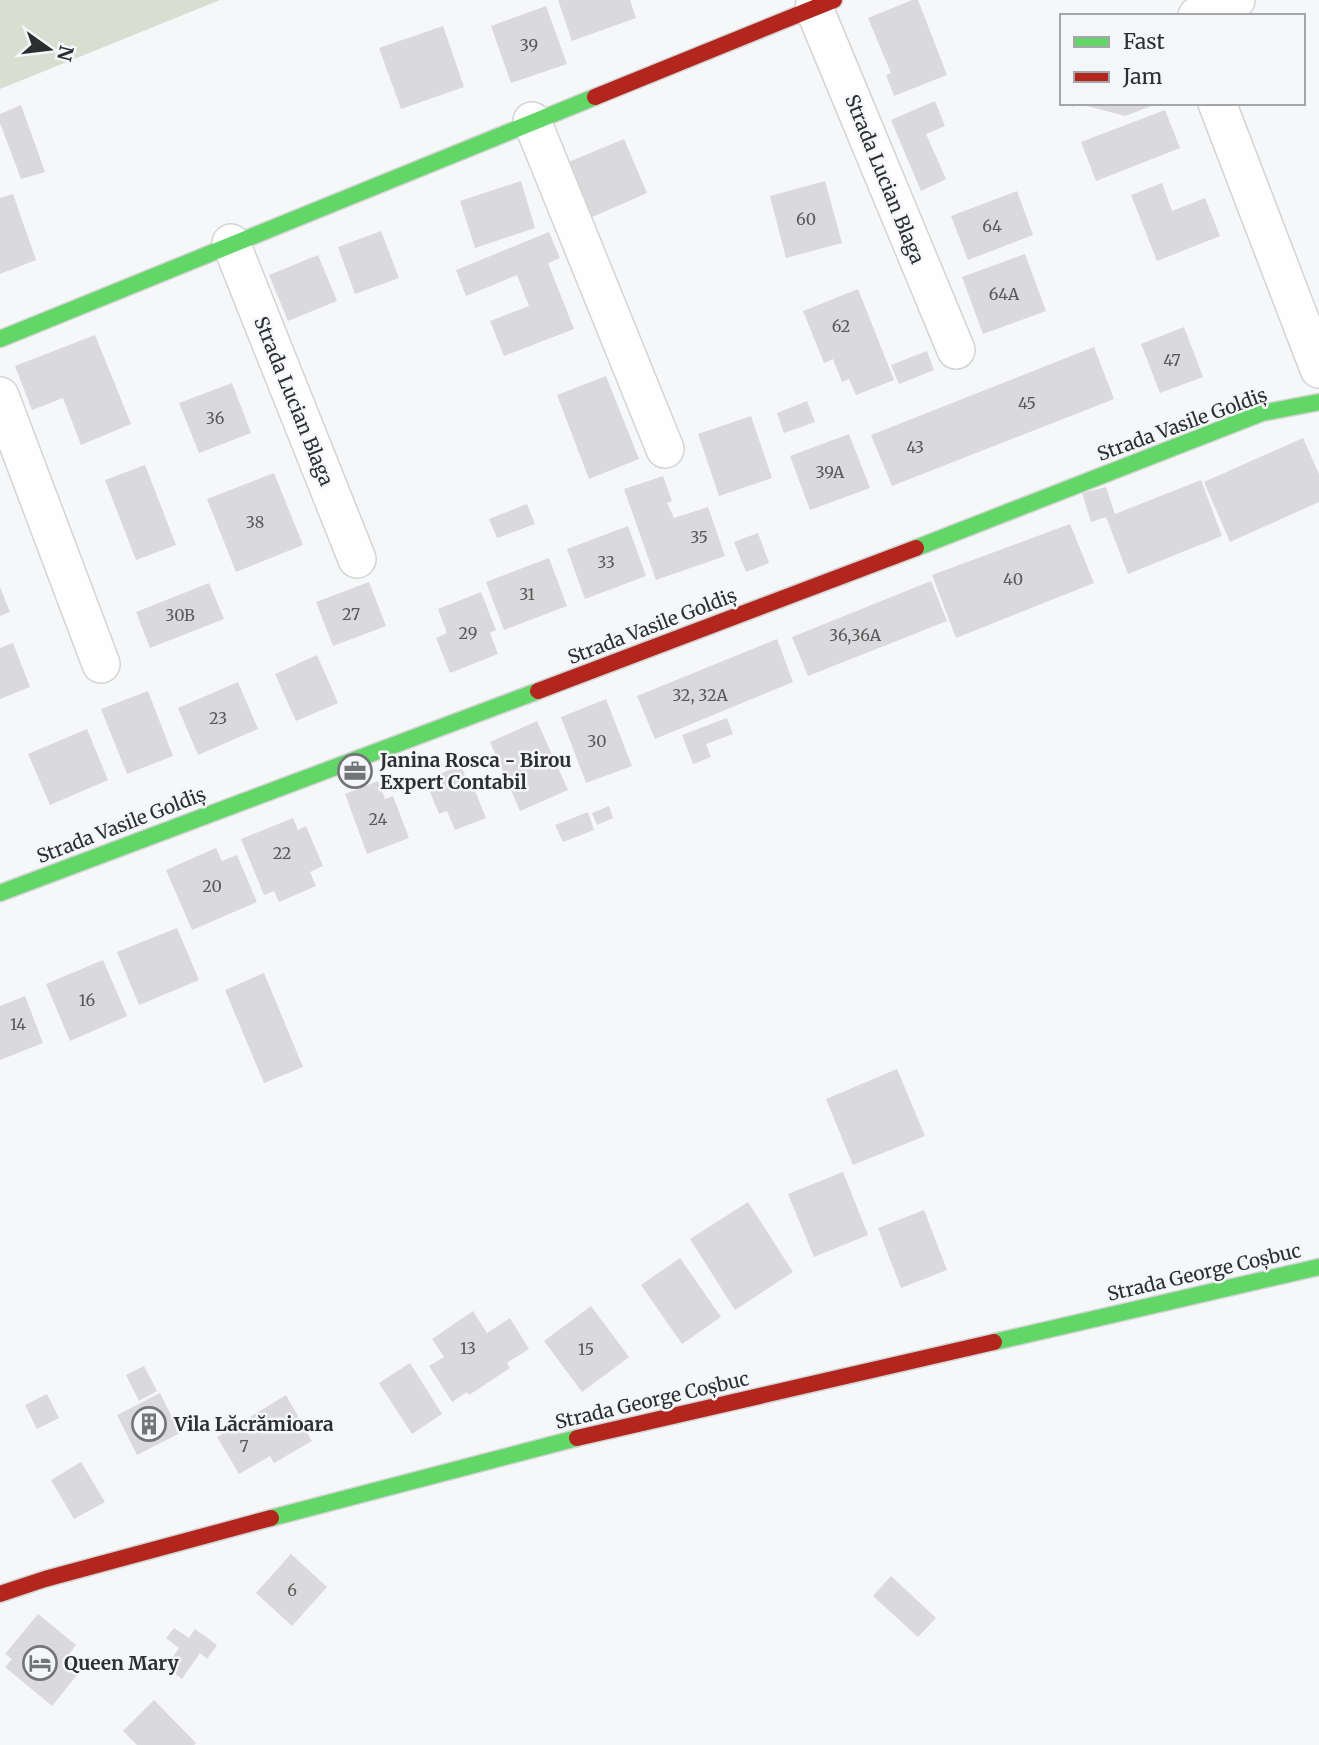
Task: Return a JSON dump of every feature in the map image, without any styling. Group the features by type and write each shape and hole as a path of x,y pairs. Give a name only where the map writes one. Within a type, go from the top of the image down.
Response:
{"street":[{"path":"1202,14 1236,0"},
{"name":"Strada Lucian Blaga","path":"0,339 824,4 956,350"},
{"path":"1218,105 1319,369"},
{"path":"532,121 666,449"},
{"name":"Strada Lucian Blaga","path":"231,243 357,559"},
{"path":"0,396 101,664"},
{"name":"Strada Vasile Goldiș","path":"0,893 928,544 1262,413 1319,402"},
{"name":"Strada George Coșbuc","path":"0,1594 45,1579 307,1508 602,1432 1319,1267"}],"shaded area":[{"path":"0,0 220,0 0,89"}],"building":[{"path":"558,0 630,0 636,18 572,41"},
{"path":"918,0 947,75 894,96 886,75 891,73 868,18"},
{"path":"546,6 567,64 511,83 491,26"},
{"path":"443,26 464,87 401,109 379,48"},
{"path":"935,101 945,126 926,134 946,179 921,191 891,120"},
{"path":"21,105 45,172 21,179 0,123 0,114"},
{"path":"1083,105 1154,105 1125,116"},
{"path":"1165,110 1180,148 1096,181 1081,142"},
{"path":"624,139 647,193 590,218 566,163"},
{"path":"521,181 535,228 475,248 460,201"},
{"path":"825,181 842,243 786,258 770,196"},
{"path":"1162,183 1172,211 1205,198 1220,236 1157,261 1131,195"},
{"path":"1017,191 1033,235 968,260 951,216"},
{"path":"13,194 36,260 0,274 0,198"},
{"path":"381,231 399,278 355,294 338,247"},
{"path":"549,232 560,258 548,263 574,329 504,356 490,321 529,306 517,275 466,296 456,270"},
{"path":"1025,254 1046,311 983,334 962,277"},
{"path":"318,255 337,301 288,321 269,275"},
{"path":"858,289 894,380 856,395 849,379 842,382 833,359 824,363 803,311"},
{"path":"1184,327 1203,377 1160,393 1141,344"},
{"path":"95,335 131,424 81,445 63,398 32,410 15,366"},
{"path":"1094,347 1114,399 892,486 871,435"},
{"path":"927,351 934,370 899,384 891,365"},
{"path":"606,376 639,459 589,479 557,395"},
{"path":"232,383 251,433 199,453 179,403"},
{"path":"807,401 815,422 784,433 777,413"},
{"path":"751,416 772,478 719,496 698,434"},
{"path":"849,434 870,488 810,510 790,456"},
{"path":"1303,438 1319,474 1319,502 1230,542 1204,482"},
{"path":"145,465 176,545 136,560 105,480"},
{"path":"274,473 303,545 236,572 207,499"},
{"path":"663,476 672,501 667,503 674,518 708,507 725,556 656,580 624,489"},
{"path":"1201,480 1222,536 1128,574 1106,517 1091,522 1082,493 1106,487 1115,514"},
{"path":"527,504 535,524 497,538 489,519"},
{"path":"1070,524 1094,583 956,638 932,575"},
{"path":"628,526 646,576 585,599 567,549"},
{"path":"758,533 769,563 746,572 734,542"},
{"path":"549,558 567,606 504,630 486,582"},
{"path":"931,581 947,621 808,676 792,637"},
{"path":"369,582 386,626 333,646 316,602"},
{"path":"209,583 224,619 150,648 136,612"},
{"path":"0,587 10,612 0,616"},
{"path":"481,592 496,630 490,633 498,654 450,673 436,638 447,633 438,609"},
{"path":"777,639 793,682 655,739 637,696"},
{"path":"13,643 30,687 0,699 0,648"},
{"path":"317,655 338,703 296,721 275,674"},
{"path":"238,682 258,729 198,755 178,708"},
{"path":"148,691 173,756 127,774 101,709"},
{"path":"606,699 632,766 586,783 561,717"},
{"path":"727,718 733,734 706,744 711,757 693,764 682,735"},
{"path":"537,721 568,790 520,811 490,742"},
{"path":"87,729 108,780 50,805 28,754"},
{"path":"461,765 469,787 473,786 486,818 455,830 447,811 439,814 428,787 438,784 435,776"},
{"path":"378,781 385,799 393,796 409,838 367,854 345,794"},
{"path":"609,806 613,818 597,825 592,813"},
{"path":"588,812 594,830 563,842 555,825"},
{"path":"293,818 298,830 306,826 323,866 310,872 316,886 279,902 274,891 264,895 241,839"},
{"path":"216,848 222,861 237,855 257,902 192,930 166,870"},
{"path":"177,928 199,980 139,1005 117,952"},
{"path":"103,960 127,1016 70,1041 46,984"},
{"path":"264,973 303,1067 264,1083 225,990"},
{"path":"25,996 43,1043 0,1060 0,1006"},
{"path":"897,1069 925,1136 853,1165 826,1099"},
{"path":"843,1172 868,1235 814,1257 788,1194"},
{"path":"748,1202 793,1272 735,1310 690,1239"},
{"path":"924,1210 947,1270 901,1288 878,1228"},
{"path":"680,1258 721,1317 682,1344 641,1285"},
{"path":"591,1306 629,1357 582,1392 544,1341"},
{"path":"473,1311 487,1333 510,1318 529,1349 507,1363 510,1368 469,1395 467,1392 452,1402 429,1366 444,1357 432,1339"},
{"path":"410,1363 442,1414 412,1434 379,1383"},
{"path":"144,1366 157,1391 139,1401 126,1375"},
{"name":"Vila Lăcrămioara","path":"160,1393 180,1433 137,1455 117,1415"},
{"path":"47,1394 59,1418 37,1429 25,1405"},
{"path":"286,1395 312,1441 274,1463 270,1456 239,1474 217,1437"},
{"path":"81,1462 105,1502 74,1519 51,1480"},
{"path":"291,1554 327,1587 292,1626 256,1593"},
{"path":"891,1576 936,1618 918,1637 873,1596"},
{"name":"Queen Mary","path":"38,1614 76,1645 66,1658 81,1670 52,1706 5,1667 12,1659 5,1654"},
{"path":"174,1628 189,1638 195,1629 217,1645 207,1659 200,1653 182,1679 166,1667 179,1648 166,1638"},
{"path":"154,1700 196,1743 194,1745 137,1745 123,1731"}],"traffic: fast":[{"path":"0,339 595,97"},
{"path":"916,548 1262,413 1319,402"},
{"path":"0,893 538,691"},
{"path":"994,1342 1319,1267"},
{"path":"271,1518 577,1438"}],"traffic: jam":[{"path":"595,97 834,0"},
{"path":"538,691 916,548"},
{"path":"577,1438 994,1342"},
{"path":"0,1594 45,1579 271,1518"}],"place":[{"name":"Janina Rosca - Birou Expert Contabil","path":"355,771"},
{"name":"Vila Lăcrămioara","path":"149,1424"},
{"name":"Queen Mary","path":"40,1663"}]}
